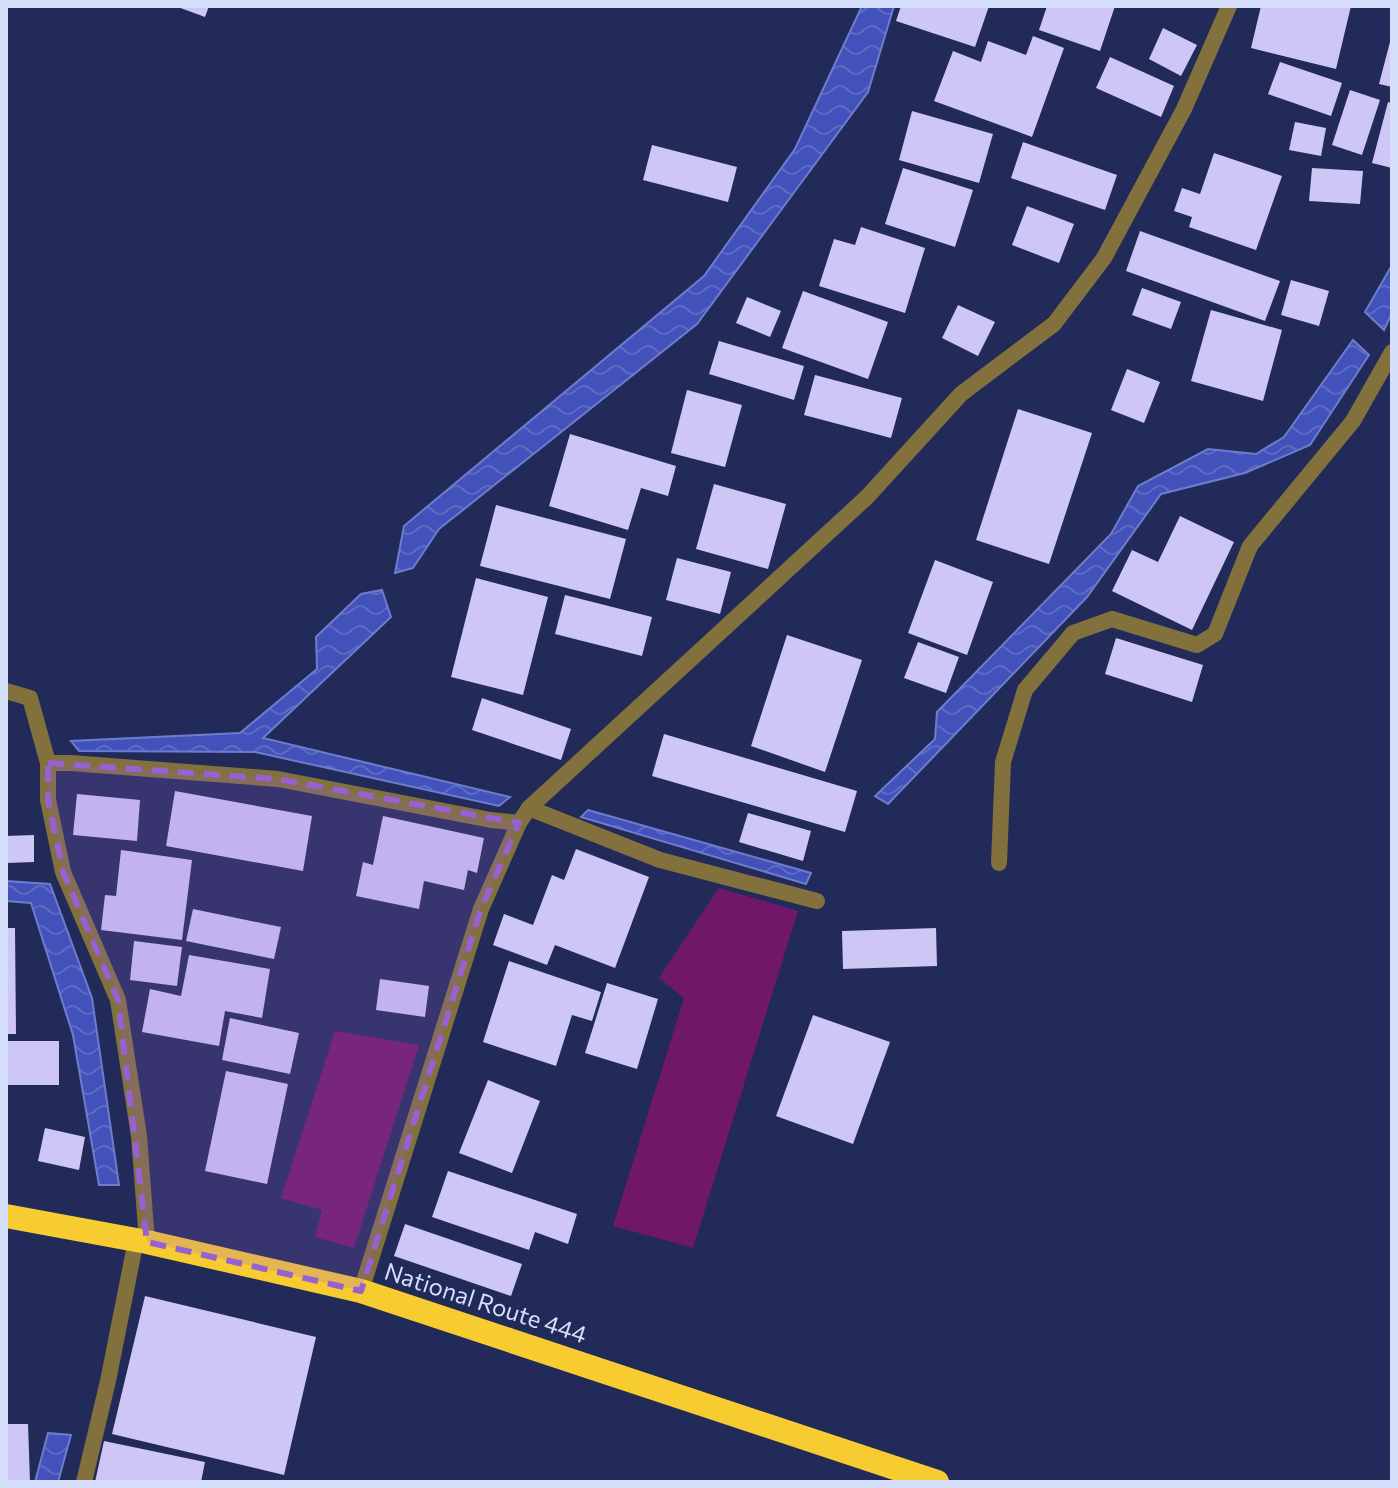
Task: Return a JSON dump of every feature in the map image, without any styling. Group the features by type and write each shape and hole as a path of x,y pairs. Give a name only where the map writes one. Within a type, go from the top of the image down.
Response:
{"highway":[{"name":"National Route 444","path":"6,1216 141,1241 361,1291 937,1482"}],"street":[{"path":"361,1291 481,909 519,823 529,808 867,497 961,394 1054,324 1104,258 1184,109 1229,6"},
{"path":"999,863 1003,762 1025,690 1073,633 1112,619 1197,645 1215,634 1250,546 1353,421 1392,352"},
{"path":"6,691 30,698 48,763 48,800 63,872 118,1000 139,1136 141,1241 84,1482"},
{"path":"48,763 278,779 519,823"},
{"path":"529,808 660,860 817,901"}],"highlighted area":[{"path":"48,763 278,779 519,823 481,909 361,1291 147,1242 118,1000 63,872 48,800"}],"shaded area":[{"path":"719,888 798,911 693,1248 613,1226 684,998 659,978"},
{"path":"335,1031 419,1045 354,1248 315,1237 322,1210 281,1198"}],"water":[{"path":"862,6 894,6 868,92 697,324 439,529 413,568 395,573 404,526 704,276 795,149"},
{"path":"1392,265 1392,313 1384,330 1365,312"},
{"path":"1353,340 1369,355 1310,445 1245,473 1161,494 1087,597 888,804 875,796 935,739 937,712 1111,534 1138,486 1208,449 1256,454 1284,437"},
{"path":"382,590 391,617 263,738 510,797 499,806 255,752 79,751 71,741 240,733 317,669 316,637 361,594"},
{"path":"588,810 811,873 806,884 581,817"},
{"path":"6,881 50,884 92,998 119,1185 99,1185 73,1035 31,903 6,901"},
{"path":"48,1433 71,1435 58,1482 35,1482"}],"building":[{"path":"175,6 209,6 205,17"},
{"path":"901,6 989,6 975,47 896,21"},
{"path":"1047,6 1115,6 1100,51 1039,30"},
{"path":"1261,6 1351,6 1336,69 1251,48"},
{"path":"1163,28 1197,45 1181,76 1149,59"},
{"path":"1033,36 1064,48 1032,137 934,101 953,51 981,62 988,41 1026,55"},
{"path":"1392,38 1392,87 1379,84"},
{"path":"1110,57 1174,86 1161,117 1096,88"},
{"path":"1280,62 1342,83 1331,116 1268,94"},
{"path":"1350,90 1380,100 1362,155 1332,145"},
{"path":"1388,102 1392,103 1392,168 1372,163"},
{"path":"912,111 993,134 979,183 899,160"},
{"path":"1295,122 1326,128 1321,156 1289,150"},
{"path":"1023,142 1117,175 1105,210 1011,178"},
{"path":"652,145 737,167 728,202 643,180"},
{"path":"1214,153 1282,176 1256,250 1189,227 1192,217 1174,211 1182,188 1200,194"},
{"path":"903,168 973,190 955,247 885,224"},
{"path":"1312,168 1363,171 1360,204 1309,201"},
{"path":"1027,206 1074,224 1059,263 1012,245"},
{"path":"861,227 925,248 905,313 819,286 834,239 855,245"},
{"path":"1140,231 1280,281 1265,321 1126,271"},
{"path":"1291,280 1329,291 1319,326 1281,315"},
{"path":"1142,288 1181,302 1171,329 1132,315"},
{"path":"803,291 888,322 868,379 782,348"},
{"path":"747,297 781,311 770,337 736,323"},
{"path":"958,305 995,322 978,356 942,338"},
{"path":"1211,310 1282,330 1263,401 1191,381"},
{"path":"719,341 804,366 794,400 709,374"},
{"path":"1127,369 1160,382 1144,423 1111,410"},
{"path":"815,375 902,398 891,438 804,415"},
{"path":"687,390 742,405 725,467 671,453"},
{"path":"1018,409 1092,433 1049,564 976,540"},
{"path":"570,434 676,466 668,496 641,488 628,530 549,506"},
{"path":"714,484 786,504 768,569 696,549"},
{"path":"496,505 626,539 610,599 480,566"},
{"path":"1180,516 1234,542 1192,630 1112,591 1132,550 1158,562"},
{"path":"677,558 731,572 720,614 666,600"},
{"path":"935,560 993,582 967,655 908,633"},
{"path":"476,578 548,597 523,695 451,677"},
{"path":"565,595 652,617 642,656 555,634"},
{"path":"787,635 862,660 825,772 751,746"},
{"path":"1116,638 1203,665 1192,702 1105,674"},
{"path":"918,642 959,657 946,693 904,678"},
{"path":"482,698 571,729 561,760 472,730"},
{"path":"664,734 857,791 845,832 652,776"},
{"path":"175,791 312,816 303,871 166,846"},
{"path":"77,794 140,800 137,841 73,835"},
{"path":"748,813 811,831 803,861 739,842"},
{"path":"383,816 484,838 477,873 468,870 464,890 424,881 419,909 356,896 363,862 373,865"},
{"path":"34,835 34,862 6,863 6,836"},
{"path":"576,849 649,877 615,968 555,945 547,965 493,945 504,914 533,925 552,875 564,880"},
{"path":"121,850 192,860 182,940 101,930 105,895 116,896"},
{"path":"193,909 281,927 274,959 186,941"},
{"path":"6,928 15,928 16,1034 6,1034"},
{"path":"936,928 937,966 843,969 842,931"},
{"path":"134,941 182,947 177,986 130,980"},
{"path":"189,955 270,969 262,1018 225,1011 219,1046 142,1032 150,989 181,996"},
{"path":"509,961 601,992 592,1021 572,1015 556,1066 483,1042"},
{"path":"380,979 429,986 425,1017 376,1010"},
{"path":"607,983 658,999 637,1069 585,1053"},
{"path":"813,1015 890,1042 853,1144 776,1116"},
{"path":"230,1018 299,1033 290,1074 222,1060"},
{"path":"6,1041 59,1041 59,1085 6,1085"},
{"path":"226,1071 288,1084 267,1184 205,1171"},
{"path":"488,1080 540,1101 512,1173 459,1153"},
{"path":"45,1128 85,1137 79,1170 38,1161"},
{"path":"448,1171 577,1214 568,1244 535,1232 529,1250 432,1217"},
{"path":"405,1224 522,1264 511,1296 394,1256"},
{"path":"145,1296 316,1337 284,1475 112,1434"},
{"path":"6,1424 28,1424 30,1482 6,1482"},
{"path":"104,1441 205,1462 201,1482 95,1482"}]}
